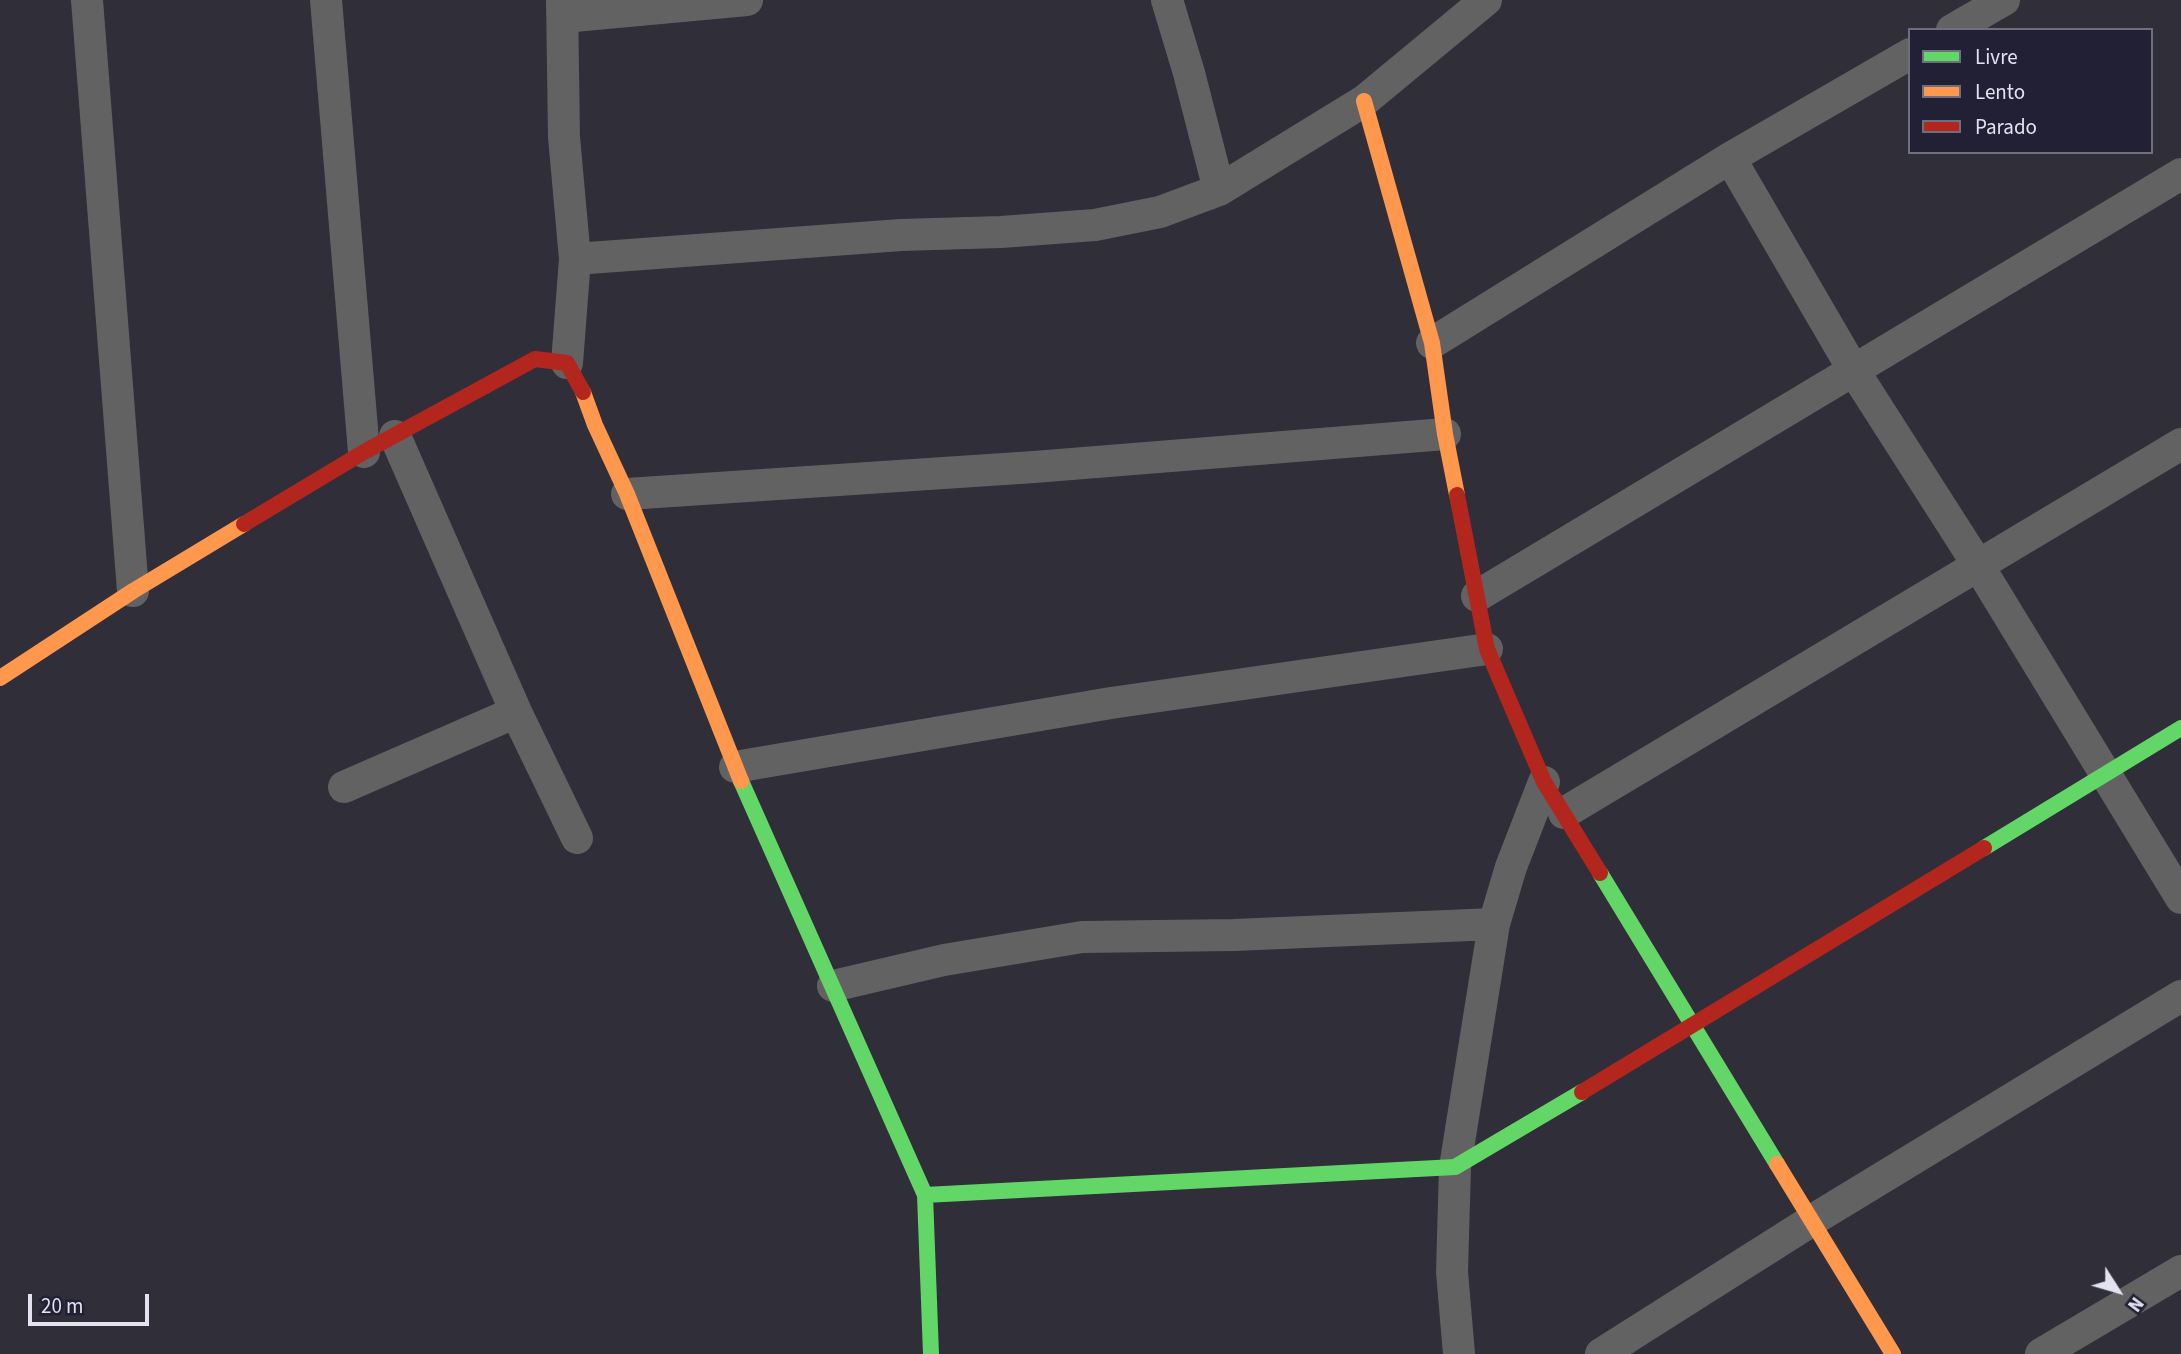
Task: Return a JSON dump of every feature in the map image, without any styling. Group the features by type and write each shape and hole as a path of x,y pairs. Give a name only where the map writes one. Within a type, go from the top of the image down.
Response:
{"street":[{"path":"87,0 133,590"},
{"path":"326,0 364,452"},
{"path":"747,0 563,9 564,137 575,259 567,363 581,387 595,425 627,494 735,767 925,1195 930,1354"},
{"path":"1167,0 1219,190"},
{"path":"575,259 901,235 1001,232 1096,225 1160,212 1219,190 1364,101 1486,0"},
{"path":"1955,28 2004,0"},
{"path":"1432,343 1730,158 1908,55"},
{"path":"1364,101 1432,343 1486,649 1544,782 1892,1354"},
{"path":"1730,158 1854,371 1978,565 2181,898"},
{"path":"1478,596 2181,174"},
{"path":"0,678 133,590 364,452 535,359 567,363"},
{"path":"627,494 1034,467 1446,434"},
{"path":"394,436 516,712 577,838"},
{"path":"1564,813 2181,444"},
{"path":"735,767 1111,703 1486,649"},
{"path":"344,787 516,712"},
{"path":"925,1195 1455,1167 1693,1026 2181,729"},
{"path":"1459,1354 1452,1272 1455,1167 1494,923 1511,867 1544,782"},
{"path":"833,986 944,960 1082,937 1234,935 1494,923"},
{"path":"1601,1354 1811,1221 2181,996"},
{"path":"2041,1354 2181,1271"}],"traffic: fast":[{"path":"1984,848 2181,728"},
{"path":"741,781 925,1195 931,1354"},
{"path":"1600,873 1777,1164"},
{"path":"925,1195 1455,1167 1582,1092"}],"traffic: slow":[{"path":"1364,101 1432,343 1457,495"},
{"path":"583,392 627,494 741,781"},
{"path":"0,678 133,591 244,524"},
{"path":"1777,1164 1893,1354"}],"traffic: jam":[{"path":"244,524 364,452 535,359 567,363 583,392"},
{"path":"1457,495 1487,649 1544,782 1600,873"},
{"path":"1582,1092 1984,848"}]}
